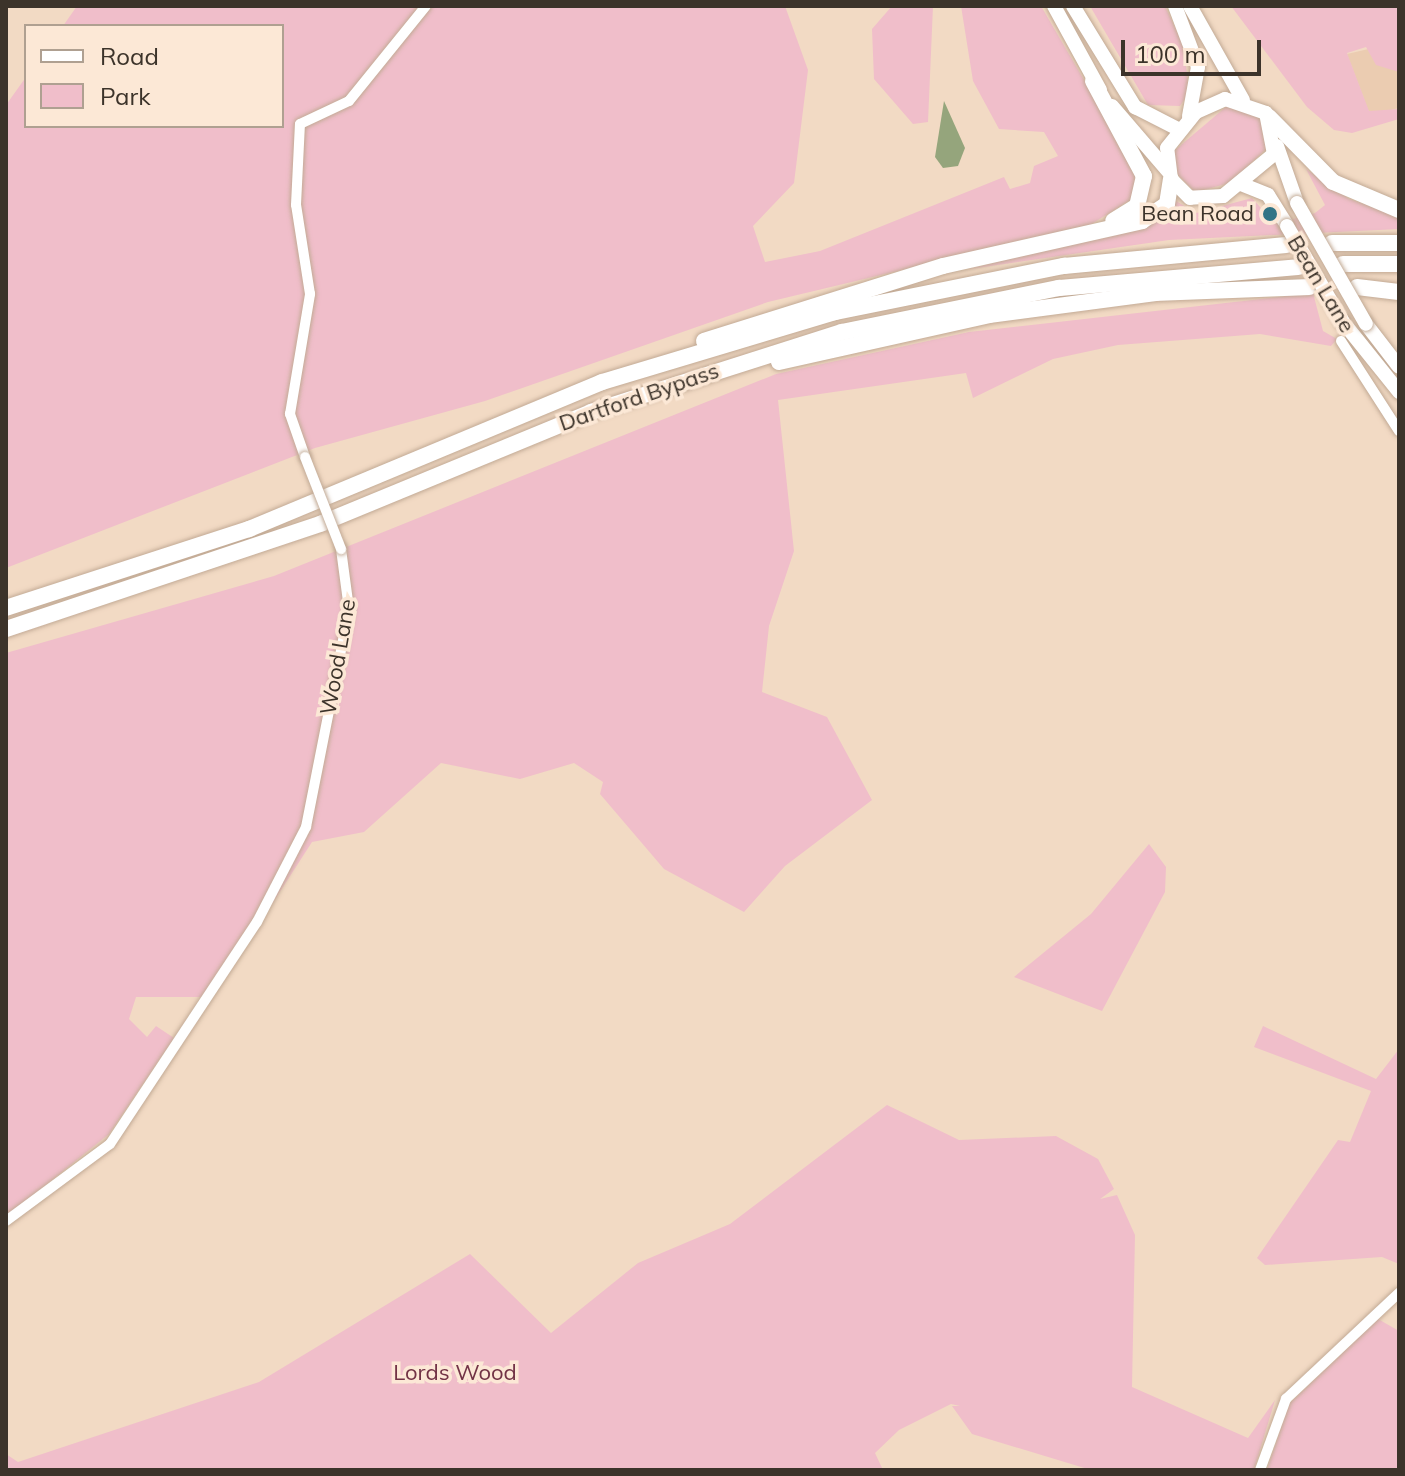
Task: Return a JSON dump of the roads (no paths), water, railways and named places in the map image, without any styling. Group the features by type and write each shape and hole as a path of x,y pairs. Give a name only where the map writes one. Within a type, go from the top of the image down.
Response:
{"highway":[{"path":"1093,81 1145,181 1135,208 1102,229"},
{"path":"1269,117 1333,182 1399,210"},
{"path":"602,382 782,313 1159,213 1169,175"},
{"path":"1332,243 1399,243"},
{"name":"Dartford Bypass","path":"6,608 249,529 602,382 949,286 1286,245"},
{"path":"1343,264 1399,264"},
{"name":"Dartford Bypass","path":"6,629 284,537 695,375 980,301 1183,273 1298,267"},
{"path":"695,375 739,373 989,315 1156,293 1309,287"},
{"path":"1357,287 1399,292"}],"main road":[{"path":"1054,6 1093,81 1180,193 1201,200 1241,184 1265,167 1276,142 1269,117 1243,100 1190,6"},
{"path":"1073,6 1135,107 1178,129"},
{"path":"1169,175 1165,152 1192,110 1198,73 1175,6"},
{"path":"1178,129 1213,102 1243,100"},
{"name":"Bean Lane","path":"1276,142 1297,203 1366,324 1399,367"},
{"name":"Bean Lane","path":"1241,184 1270,196 1343,322 1399,392"}],"street":[{"name":"Wood Lane","path":"6,1221 110,1144 257,922 306,827 349,609 341,549 290,414 310,294 296,205 300,124 349,101 426,6"},
{"name":"Bean Lane","path":"1339,344 1399,431"},
{"path":"1260,1470 1286,1399 1399,1293"}],"place":[{"name":"Bean Road","path":"1270,214"}],"park label":[{"name":"Lords Wood","path":"455,1373"}]}
